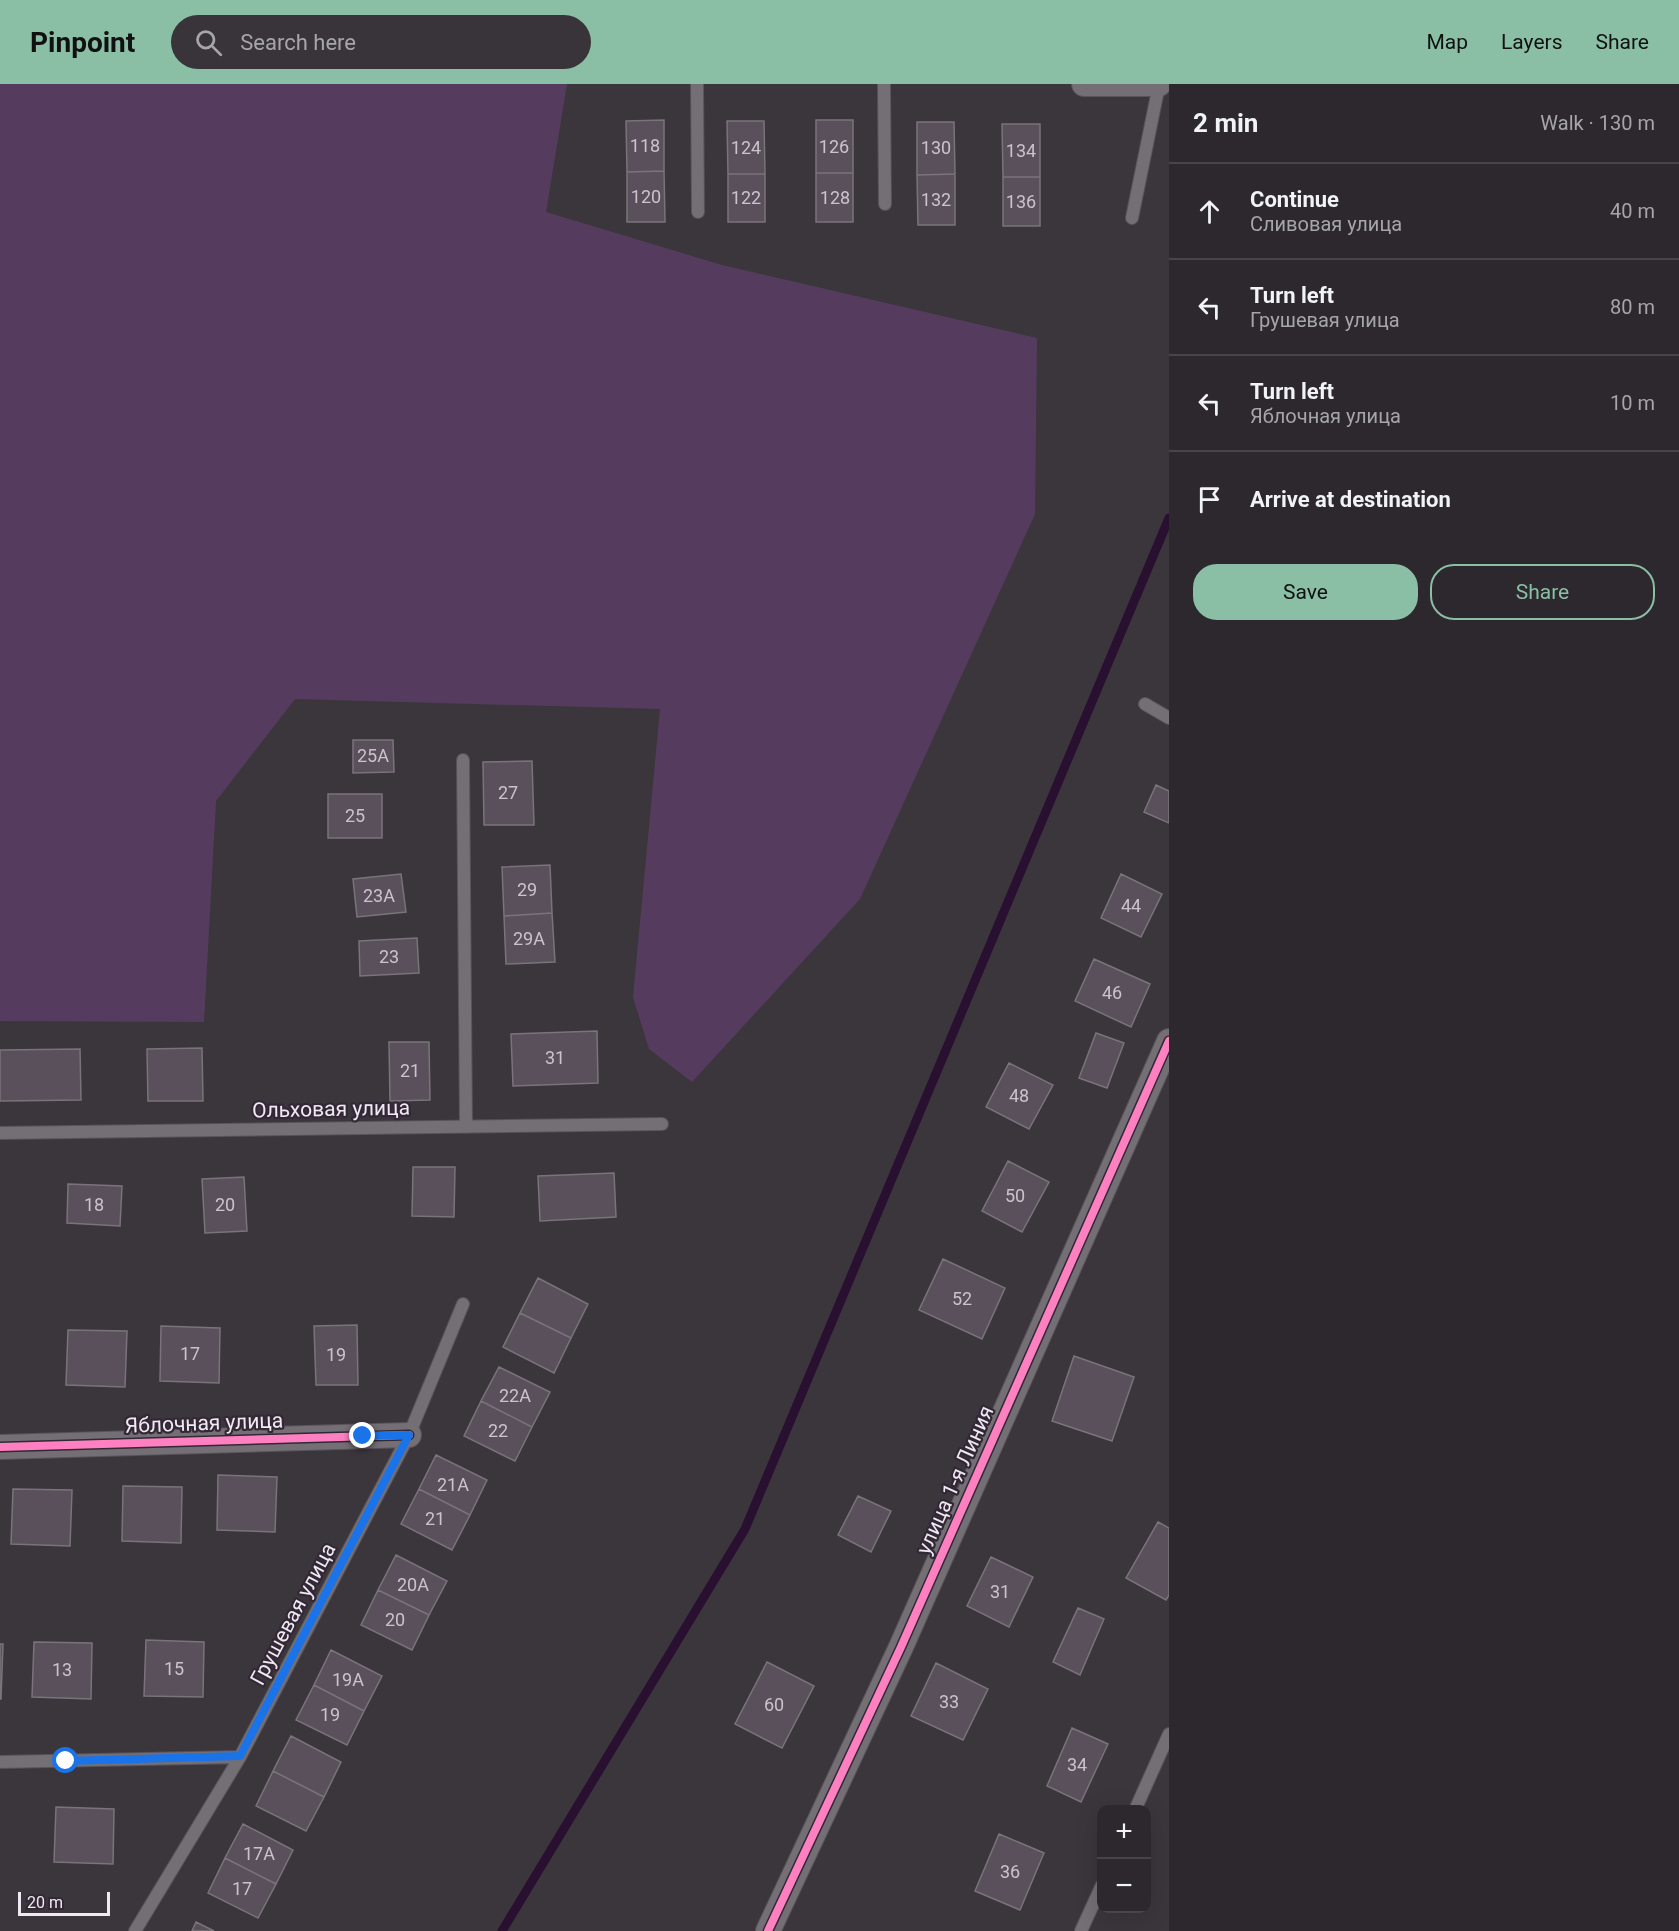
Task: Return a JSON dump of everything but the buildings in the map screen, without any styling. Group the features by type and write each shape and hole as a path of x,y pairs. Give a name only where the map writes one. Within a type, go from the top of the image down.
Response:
{"street":[{"path":"1084,84 1159,85"},
{"name":"улица 1-я Линия","path":"768,1931 901,1647 1169,1041"},
{"name":"Яблочная улица","path":"0,1447 409,1435"}],"lane":[{"path":"697,84 698,212"},
{"path":"884,84 885,204"},
{"path":"1132,218 1159,85"},
{"path":"1145,704 1169,718"},
{"path":"463,759 466,1127"},
{"name":"Ольховая улица","path":"0,1133 662,1124"},
{"name":"Грушевая улица","path":"135,1931 240,1756 409,1435 463,1304"},
{"path":"1137,1805 1169,1734"},
{"path":"0,1762 240,1756"},
{"path":"1081,1931 1097,1894"}],"shaded area":[{"path":"0,84 567,84 546,212 722,265 1037,338 1035,514 860,899 692,1082 649,1049 633,997 660,709 295,699 216,801 204,1022 0,1021"}],"waterway":[{"path":"502,1931 745,1529 1169,518"}],"cycle path":[{"path":"768,1931 901,1647 1169,1041"},
{"path":"0,1447 409,1435"}],"route":[{"path":"66,1761 240,1756 409,1435 363,1436"}]}
